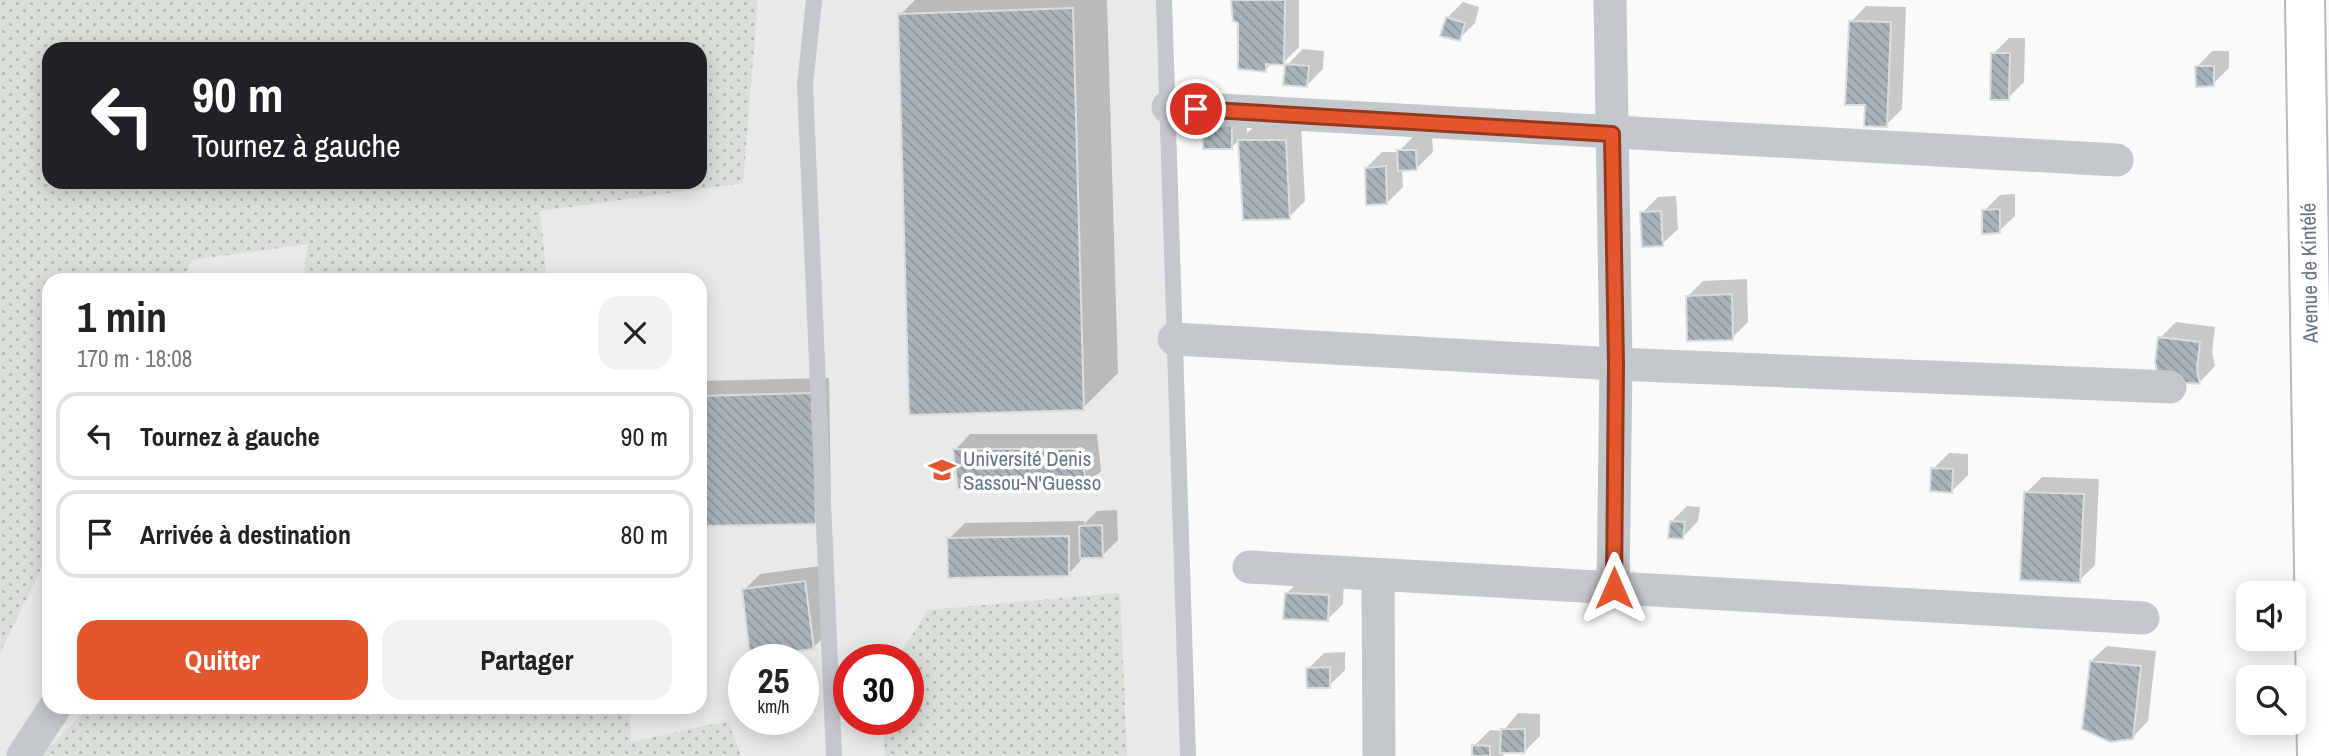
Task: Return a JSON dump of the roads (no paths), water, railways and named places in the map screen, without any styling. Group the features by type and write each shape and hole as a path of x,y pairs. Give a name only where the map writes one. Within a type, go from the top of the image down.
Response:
{"main road":[{"name":"Avenue de Kintélé","path":"2305,0 2318,49 2317,756"}],"street":[{"path":"1610,0 1616,364 1614,588"},
{"path":"1168,107 1612,134 2118,160"},
{"path":"1174,339 1616,364 2170,387"},
{"path":"1249,568 2143,618"},
{"path":"1378,575 1378,756"},
{"path":"23,756 50,714"}],"lane":[{"path":"814,0 805,85 834,756"},
{"path":"1164,0 1188,756"}],"place":[{"name":"Université Denis Sassou-N'Guesso","path":"942,470"}]}
